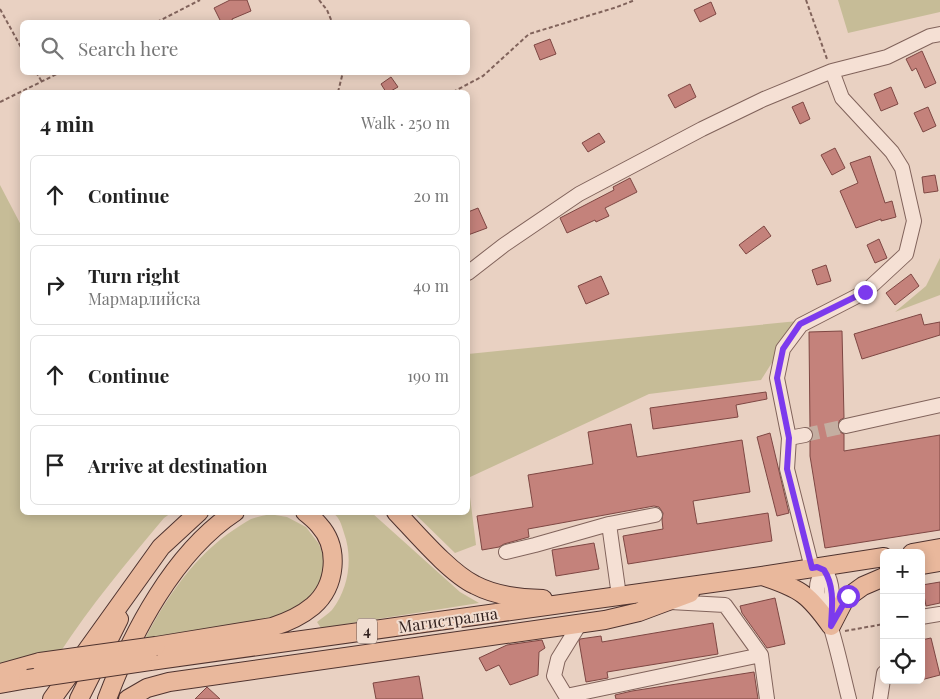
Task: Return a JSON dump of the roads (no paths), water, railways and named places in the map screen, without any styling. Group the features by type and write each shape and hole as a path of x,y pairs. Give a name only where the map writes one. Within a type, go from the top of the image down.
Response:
{"main road":[{"path":"52,699 161,548 196,515"},
{"path":"107,699 140,624 173,573 209,532 231,515"},
{"path":"0,672 40,662 153,653 288,622 303,614 314,605 328,586 332,574 331,548 320,526 308,515"},
{"path":"399,515 455,572 475,585 499,594 526,598 584,601"},
{"path":"925,551 940,548"},
{"name":"Магистрална","path":"0,684 153,653 823,570 880,558"},
{"path":"925,564 940,562"},
{"name":"Магистрална","path":"823,570 880,569"},
{"path":"79,699 143,572"},
{"path":"757,578 795,589 808,597 816,604 832,630"},
{"path":"832,630 848,596 863,586 880,579"},
{"path":"128,699 147,688 169,682 579,625 639,612 717,582"}],"street":[{"path":"470,271 504,244 579,194 711,125 764,99 832,71 887,58 930,36 940,34"},
{"path":"832,71 842,98 892,152 902,168 914,221 906,254 865,292 800,324 783,349 777,378 789,438 787,469 832,594 832,630 849,699"},
{"path":"846,426 940,405"},
{"path":"789,438 806,434"},
{"path":"506,552 609,524 655,516"},
{"path":"609,524 620,596"},
{"path":"666,602 726,605 761,655 767,699"},
{"path":"925,616 940,614"},
{"path":"579,625 558,659 554,676 568,698 761,655"},
{"path":"880,699 882,684"}],"tunnel":[{"path":"805,435 846,426"}]}
